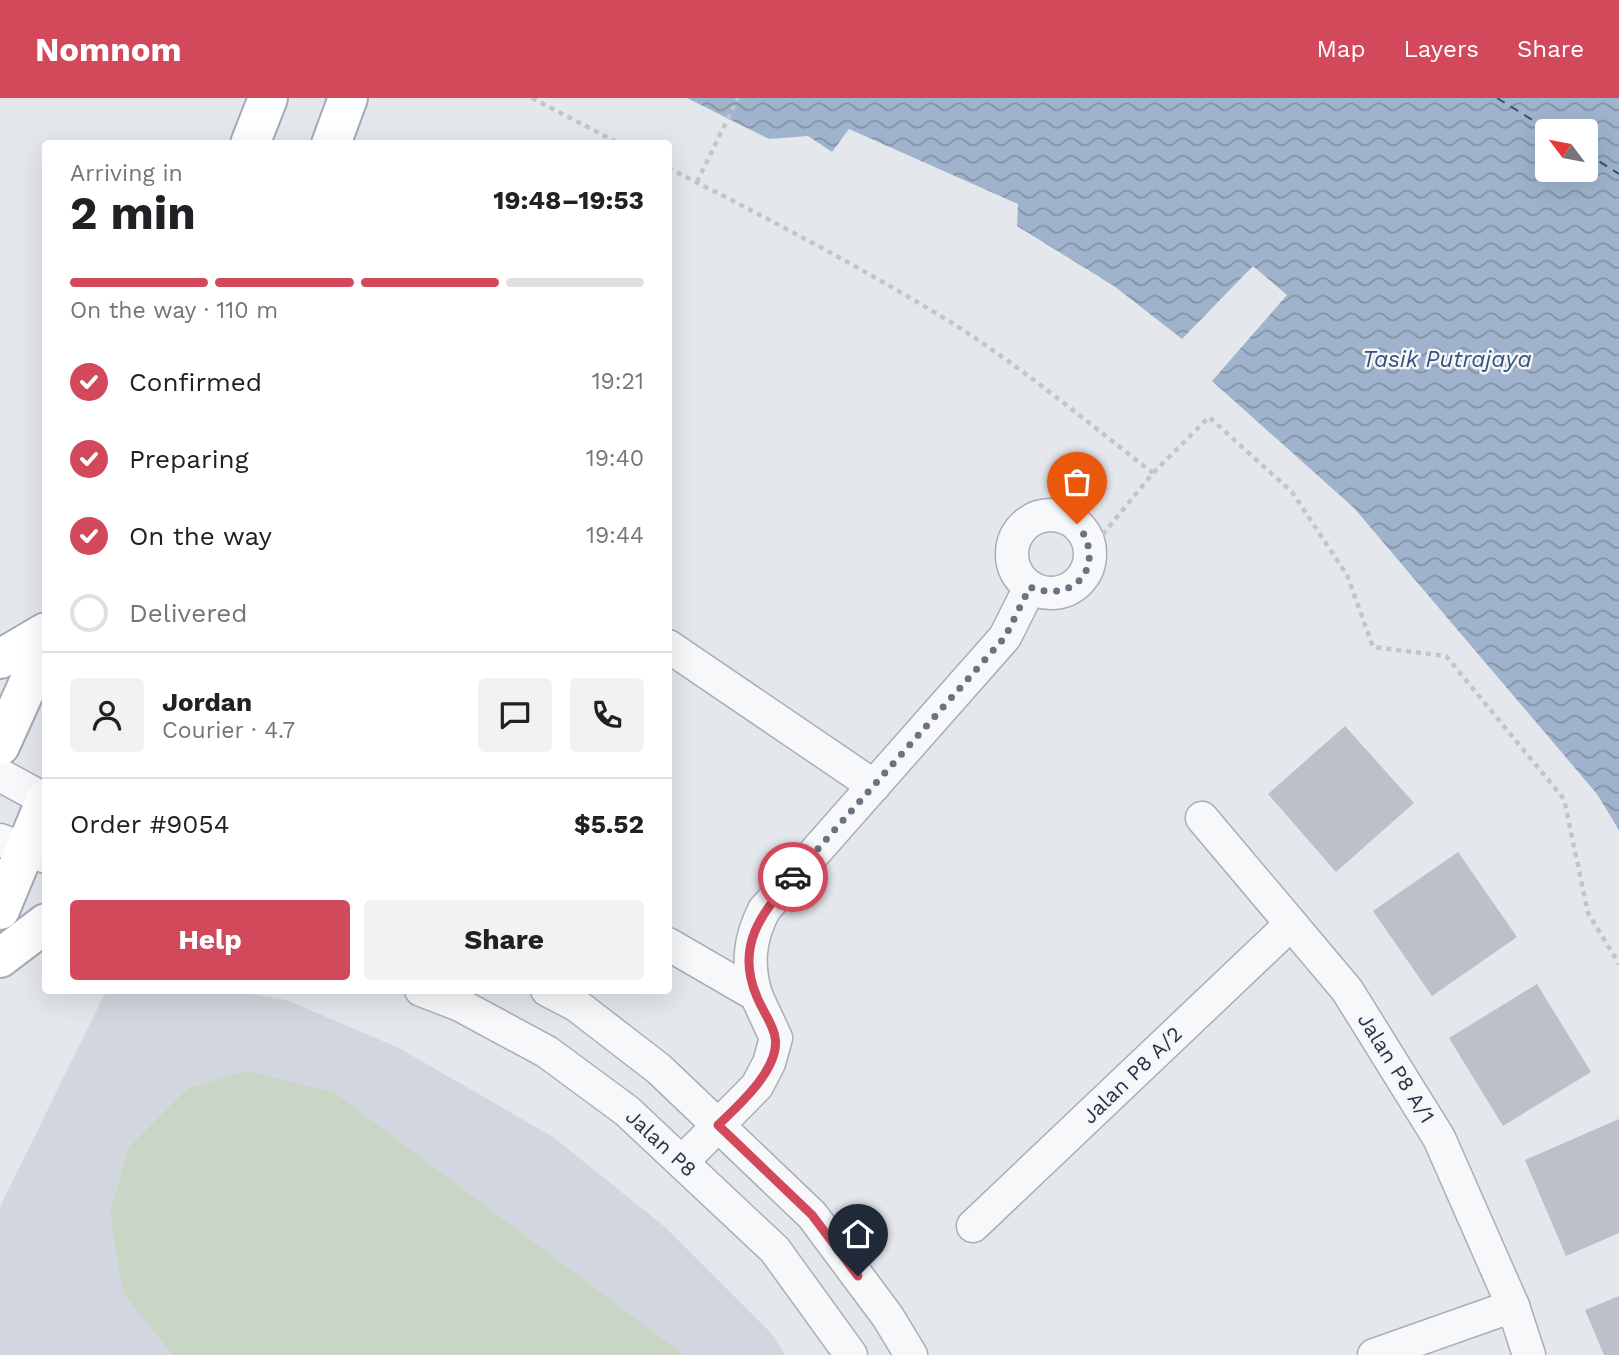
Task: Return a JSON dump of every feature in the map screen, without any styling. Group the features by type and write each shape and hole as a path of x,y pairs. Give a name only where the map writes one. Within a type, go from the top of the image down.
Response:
{"main road":[{"path":"252,140 268,98"},
{"path":"332,140 348,98"},
{"path":"0,659 42,634"},
{"path":"0,746 42,653"},
{"path":"0,910 42,807"},
{"path":"0,958 42,926"}],"street":[{"path":"1051,514 1065,516 1077,524 1086,536 1090,550 1089,565 1082,578 1058,593 1043,593 1030,587 1019,577 1013,564 1012,550 1016,536 1024,524 1051,514"},
{"path":"682,1162 757,1086 769,1063 776,1038 749,973 749,950 754,930 764,911 1005,637 1030,587"},
{"path":"672,649 874,786"},
{"path":"0,775 42,798"},
{"name":"Jalan P8 A/1","path":"1202,818 1347,989 1439,1138 1513,1306 1529,1355"},
{"name":"Jalan P8 A/2","path":"973,1226 1291,923"},
{"path":"672,946 756,995"},
{"name":"Jalan P8","path":"431,994 460,1005 547,1052 627,1111 775,1250 851,1355"},
{"path":"555,994 576,1005 659,1069 812,1215 888,1317 911,1355"},
{"path":"1374,1355 1513,1306"}],"path":[{"path":"532,98 612,140"},
{"path":"697,182 738,98"},
{"path":"672,170 766,217 940,316 1012,364 1153,473"},
{"path":"1090,550 1153,473 1209,417 1292,492 1347,575 1373,647 1446,656 1564,799 1588,914 1619,964"}],"shaded area":[{"path":"105,994 251,994 286,1000 399,1048 553,1137 665,1227 772,1334 785,1355 0,1355 0,1207"}],"green space":[{"path":"246,1071 334,1092 684,1355 173,1355 123,1293 110,1212 129,1147 187,1089"}],"water":[{"name":"Tasik Putrajaya","path":"687,98 1619,98 1619,830 1597,794 1354,508 1212,381 1287,295 1253,266 1182,339 1114,286 1017,226 1018,204 849,129 832,152 808,136 769,139"}],"building":[{"path":"1345,726 1414,803 1336,872 1268,794"},
{"path":"1458,852 1517,937 1432,996 1373,911"},
{"path":"1537,984 1591,1072 1503,1126 1449,1038"},
{"path":"1619,1119 1619,1233 1566,1256 1525,1160"},
{"path":"1619,1296 1619,1355 1604,1355 1585,1310"}],"ferry route":[{"path":"1497,98 1535,122"},
{"path":"1598,161 1619,174"}],"way so far":[{"path":"793,877 1005,637 1030,587 1043,593 1058,593 1082,578 1089,565 1090,550 1086,536 1077,524"}],"route":[{"path":"793,877 764,911 754,930 749,950 749,973 776,1038 769,1063 757,1086 718,1125 812,1215 858,1276"}]}
